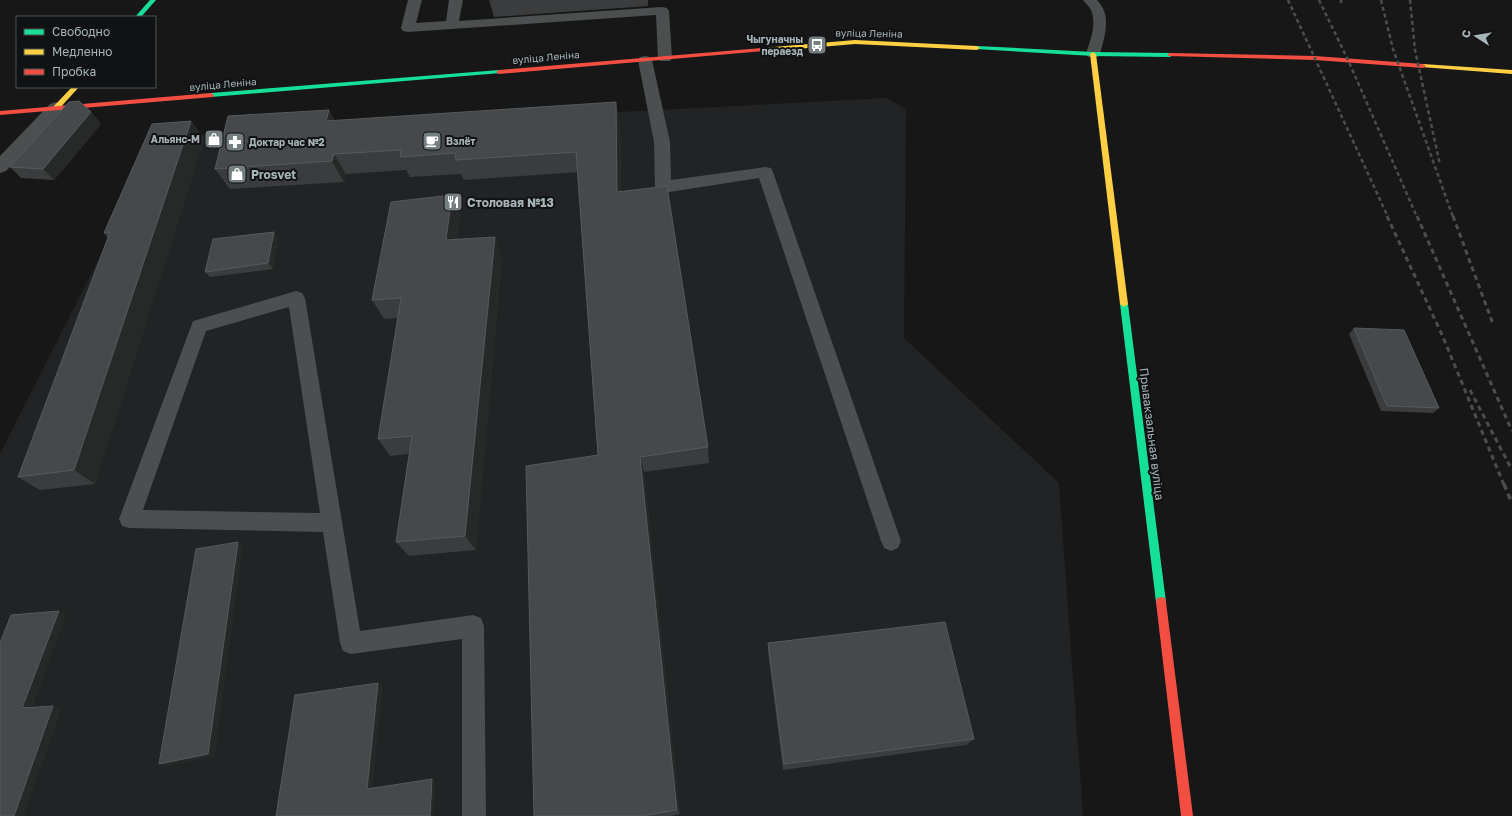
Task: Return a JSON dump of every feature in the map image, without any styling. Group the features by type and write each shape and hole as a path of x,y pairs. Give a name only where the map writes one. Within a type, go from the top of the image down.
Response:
{"street":[{"path":"139,16 153,0"},
{"name":"вуліца Леніна","path":"0,113 855,42 1093,54 1315,58 1512,72"},
{"name":"Прывакзальная вуліца","path":"1093,54 1187,816"},
{"path":"0,167 75,88"}],"lane":[{"path":"415,0 408,28 662,5 665,58"},
{"path":"452,24 456,0"},
{"path":"1090,0 1096,5 1101,24 1093,54"},
{"path":"645,60 662,142 663,187 765,172 891,541"},
{"path":"332,522 129,519 198,326 296,298 332,522 351,643 473,626 474,816"}],"shaded area":[{"path":"887,98 906,109 904,338 1059,483 1083,816 0,816 0,454 161,136"}],"building":[{"path":"79,101 91,112 43,169 10,167 69,102"},
{"path":"616,102 617,192 667,186 708,447 640,457 677,810 642,816 534,816 526,466 598,455 576,152 456,160 455,153 400,157 401,150 334,154 332,161 215,169 228,116 329,110 326,121"},
{"path":"191,121 74,470 18,477 110,232 104,233 152,124"},
{"path":"452,195 446,240 495,237 465,536 396,542 412,436 378,439 401,298 372,300 391,202"},
{"path":"274,232 268,263 205,272 213,239"},
{"path":"1354,328 1404,330 1439,408 1387,406"},
{"path":"238,542 208,754 159,764 196,549"},
{"path":"59,611 22,708 53,706 14,816 0,816 0,643 11,615"},
{"path":"945,622 974,739 784,764 768,643"},
{"path":"378,683 367,789 432,779 430,816 276,816 295,695"}],"railway":[{"path":"1288,0 1388,217"},
{"path":"1319,0 1348,60 1417,217"},
{"path":"1381,0 1393,49 1453,217"},
{"path":"1410,0 1415,50 1440,165"},
{"path":"1387,216 1443,337 1504,485"},
{"path":"1417,216 1512,431"},
{"path":"1453,216 1493,324"},
{"path":"1470,390 1512,470"},
{"path":"1504,484 1512,503"}],"traffic: fast":[{"path":"139,16 153,0"},
{"path":"977,48 1093,54 1170,55"},
{"path":"211,95 499,72"},
{"path":"1124,304 1161,602"}],"traffic: slow":[{"path":"762,50 855,42 977,48"},
{"path":"1093,54 1124,304"},
{"path":"1423,66 1512,72"},
{"path":"56,108 75,88"}],"traffic: jam":[{"path":"499,72 762,50"},
{"path":"1170,55 1315,58 1423,66"},
{"path":"0,113 211,95"},
{"path":"1161,602 1187,816"}],"place":[{"name":"Чыгуначны пераезд","path":"817,45"},
{"name":"Альянс-М","path":"214,139"},
{"name":"Взлёт","path":"432,141"},
{"name":"Доктар час №2","path":"235,142"},
{"name":"Prosvet","path":"237,174"},
{"name":"Столовая №13","path":"453,202"}]}
